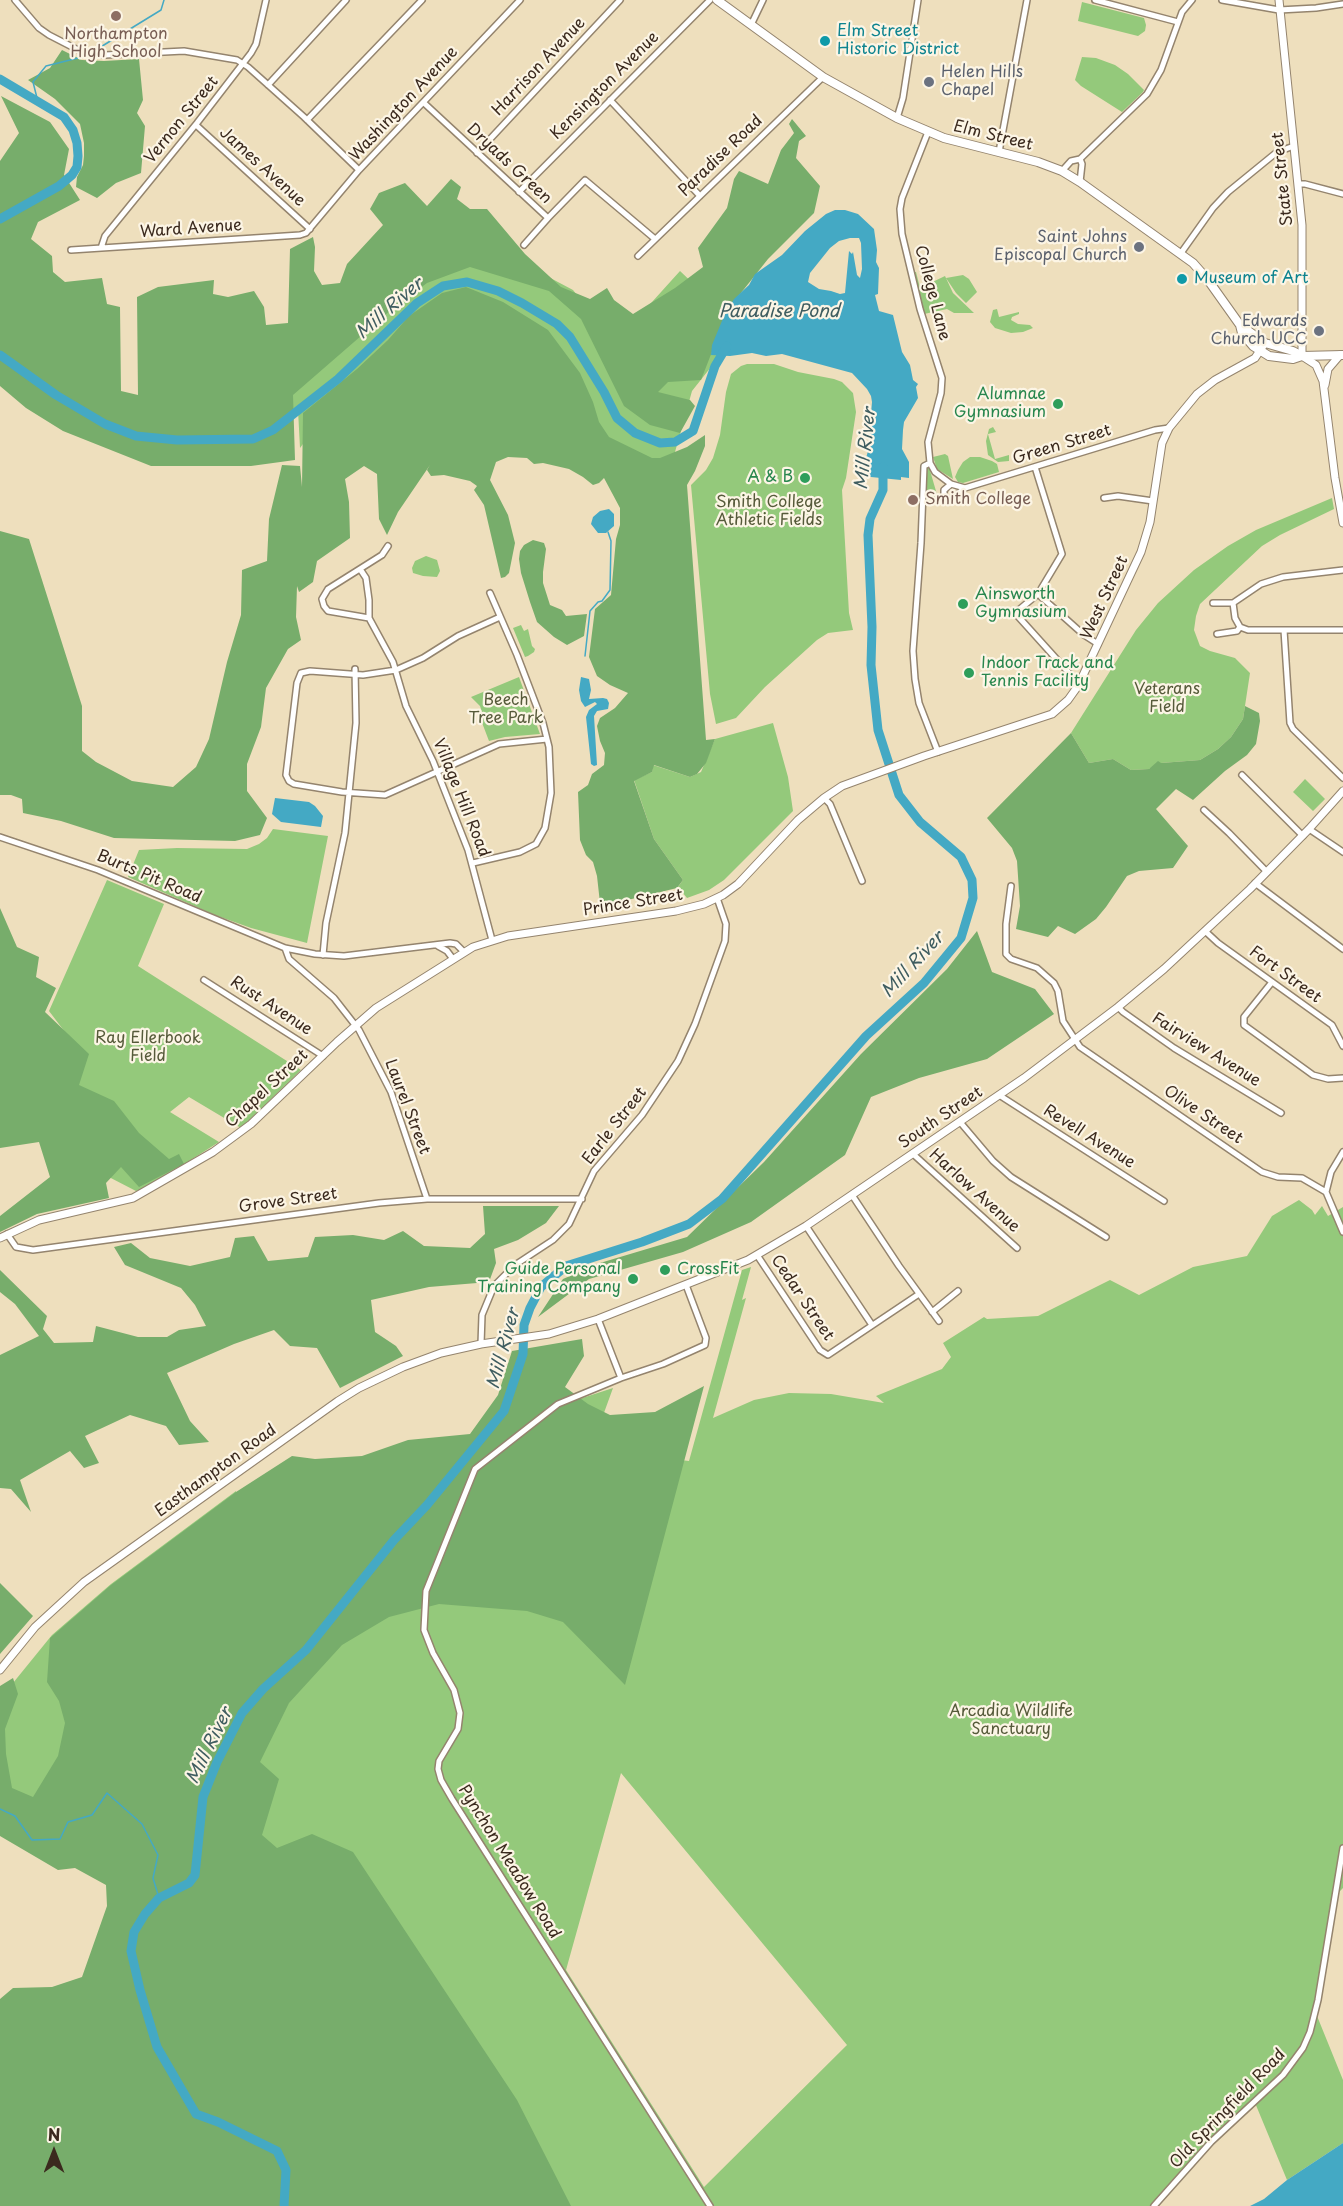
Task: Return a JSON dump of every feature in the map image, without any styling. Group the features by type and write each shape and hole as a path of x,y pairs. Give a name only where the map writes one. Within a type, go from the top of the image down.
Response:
{"highway":[{"name":"Elm Street","path":"717,0 823,77 897,118 928,132 1038,162 1062,171 1080,182 1181,253 1202,273 1240,325 1245,337 1261,352"},
{"name":"Elm Street","path":"1240,325 1265,343 1302,356"},
{"path":"1261,352 1286,359 1302,356 1341,355"}],"main road":[{"name":"State Street","path":"1279,0 1303,240 1302,356"},
{"path":"1261,352 1265,343"},
{"name":"West Street","path":"762,858 798,820 842,786 1052,714 1068,700 1079,684 1141,552 1150,522 1162,443 1168,428 1197,394 1215,380 1256,358 1261,352"},
{"path":"1325,391 1328,369 1341,355"},
{"path":"1302,356 1318,368 1325,391 1335,478 1343,523"},
{"name":"South Street","path":"480,1344 540,1336 598,1319 757,1256 806,1226 999,1095 1118,1007 1164,969 1267,872 1343,791"},
{"name":"Prince Street","path":"492,940 676,911 717,898 738,884 762,858"},
{"name":"Chapel Street","path":"4,1236 39,1220 119,1202 150,1190 241,1133 356,1025 393,996 464,952 492,940"},
{"name":"Easthampton Road","path":"0,1670 35,1627 84,1582 338,1401 375,1380 415,1362 480,1344"}],"street":[{"path":"15,0 39,28 84,53 105,55 184,51 237,60 307,120 360,170"},
{"name":"Vernon Street","path":"101,248 105,236 244,64 256,44 266,0"},
{"path":"267,85 346,0"},
{"path":"307,120 422,0"},
{"name":"Washington Avenue","path":"310,229 360,170 520,0"},
{"name":"Harrison Avenue","path":"477,153 620,0"},
{"name":"Kensington Avenue","path":"519,192 710,0"},
{"path":"751,25 763,0"},
{"path":"897,118 903,98 918,0"},
{"path":"999,152 1027,0"},
{"path":"1095,0 1178,22"},
{"path":"1062,171 1071,161 1080,159 1150,91 1161,70 1182,12 1192,0"},
{"path":"1222,0 1246,2 1280,10 1343,4"},
{"name":"Paradise Road","path":"638,256 823,77"},
{"path":"610,100 700,196"},
{"name":"Dryads Green","path":"424,103 548,219 585,180 655,239"},
{"name":"James Avenue","path":"196,125 310,229"},
{"name":"College Lane","path":"928,132 902,198 900,209 902,234 920,309 942,378 941,393 928,438 930,463 924,467 913,651 918,697 938,752"},
{"path":"1181,253 1223,197 1277,153 1294,146"},
{"path":"1080,159 1082,164 1080,182"},
{"path":"1298,184 1343,194"},
{"path":"524,245 548,219"},
{"name":"Ward Avenue","path":"71,250 300,235 310,229"},
{"name":"Green Street","path":"951,484 944,490 944,496 948,499 955,497 964,488 1168,428"},
{"name":"Green Street","path":"930,463 936,474 951,484 964,488"},
{"path":"1035,467 1062,554 1038,594 1015,613 1079,684"},
{"path":"1104,498 1118,496 1153,501"},
{"path":"360,569 366,578 369,618 328,611 322,599 328,589 382,555 388,546"},
{"path":"1213,603 1233,603 1269,580 1283,576 1343,570"},
{"path":"473,863 531,848 541,838 545,828 551,793 547,739 534,698 490,593"},
{"path":"1038,594 1084,635 1098,644"},
{"path":"1233,603 1235,618 1240,627 1248,630 1343,630"},
{"path":"500,617 458,636 423,658 396,670 302,673 297,683 286,775 294,784 385,795 499,744 547,739"},
{"name":"Village Hill Road","path":"369,618 396,670 406,706 437,770 473,863 492,940"},
{"path":"1217,634 1237,631 1240,627"},
{"path":"1284,630 1290,723 1293,729 1343,778"},
{"path":"323,955 326,923 345,833 356,723 355,672"},
{"path":"1242,775 1303,836"},
{"path":"824,798 830,804 862,881"},
{"path":"1204,810 1267,872"},
{"path":"1309,829 1343,852"},
{"name":"Burts Pit Road","path":"0,837 98,870 285,948"},
{"path":"1255,883 1343,949"},
{"name":"Olive Street","path":"1011,886 1006,924 1006,954 1011,959 1042,971 1054,983 1058,991 1063,1021 1080,1047 1262,1172 1278,1177 1302,1178 1326,1192"},
{"name":"Earle Street","path":"480,1344 482,1316 494,1286 515,1265 562,1232 575,1215 594,1171 653,1100 687,1044 725,942 726,924 717,898"},
{"name":"Fort Street","path":"1204,931 1332,1025 1343,1047"},
{"path":"285,948 323,955 344,956 450,943 456,944 464,952"},
{"path":"438,946 447,951 453,959"},
{"name":"Laurel Street","path":"285,948 289,959 334,998 356,1025 390,1092 427,1199"},
{"name":"Rust Avenue","path":"204,980 323,1056"},
{"path":"1272,982 1245,1015 1244,1025 1313,1075 1329,1079 1343,1078"},
{"name":"Fairview Avenue","path":"1118,1007 1174,1048 1281,1113"},
{"path":"1332,1025 1343,1033"},
{"name":"Revell Avenue","path":"999,1095 1164,1201"},
{"path":"960,1122 993,1161 1011,1177 1106,1237"},
{"path":"1343,1152 1331,1172 1326,1192 1343,1232"},
{"name":"Harlow Avenue","path":"913,1154 1017,1248"},
{"path":"852,1195 939,1321"},
{"name":"Grove Street","path":"4,1236 16,1247 33,1250 337,1208 427,1199 582,1199"},
{"path":"806,1226 872,1325 919,1294"},
{"name":"Cedar Street","path":"757,1256 820,1350 825,1354 838,1349 872,1325"},
{"path":"598,1319 621,1378 663,1364 705,1346 706,1338 686,1285"},
{"path":"932,1312 958,1291"},
{"name":"Pynchon Meadow Road","path":"621,1378 558,1404 475,1469 426,1591 424,1630 433,1653 454,1690 460,1713 458,1729 439,1761 438,1769 441,1780 452,1799 710,2206"},
{"name":"Old Springfield Road","path":"1154,2206 1219,2134 1283,2075 1303,2048 1310,2032 1318,2000 1343,1848"}],"green space":[{"path":"1082,2 1144,18 1145,31 1138,36 1078,21"},
{"path":"62,50 82,60 139,59 143,100 137,113 145,126 141,173 116,183 97,198 76,187 84,156 80,124 55,99 28,80 50,68"},
{"path":"1082,57 1096,58 1115,65 1128,74 1144,90 1143,92 1122,112 1075,80"},
{"path":"1,96 50,122 69,149 64,175 80,200 38,222 31,239 52,256 53,272 65,282 102,278 107,304 120,307 121,391 138,395 137,297 158,287 214,280 213,294 228,297 254,291 264,307 266,325 288,323 290,249 313,237 314,271 322,285 340,283 347,264 383,225 370,209 379,193 405,183 427,206 451,179 461,187 457,199 470,209 487,209 525,254 561,287 590,299 607,288 614,300 633,314 675,288 703,267 698,248 727,208 734,179 739,171 768,184 781,150 794,133 789,124 792,119 806,136 799,141 796,158 820,186 814,213 768,259 729,308 701,380 668,382 658,392 690,400 695,406 680,433 650,425 624,406 581,319 549,291 470,267 427,283 392,309 293,395 295,460 251,466 151,466 63,431 26,408 0,386 0,161 19,133"},
{"path":"507,255 573,290 615,343 680,271 741,329 692,391 675,452 678,479 528,408 303,444 300,448 298,410 276,429 317,344 412,268"},
{"path":"914,272 916,272 920,288 945,276 953,293 974,313 954,313 947,309 924,314"},
{"path":"963,275 969,279 977,292 966,303 946,278"},
{"path":"466,287 503,302 548,330 580,373 599,422 609,437 652,458 660,458 687,447 705,435 705,446 687,485 706,740 715,739 706,763 697,774 690,777 654,765 652,772 634,781 654,839 683,880 677,888 607,905 600,903 593,862 586,855 580,840 578,792 588,785 592,774 604,765 605,753 597,726 600,718 615,708 628,693 597,676 589,657 595,609 611,595 620,508 604,478 593,485 569,469 543,463 534,464 527,458 508,457 496,462 490,480 508,515 515,543 509,573 501,578 484,505 474,490 477,486 470,481 444,475 431,476 427,470 430,465 398,512 387,535 379,519 377,474 364,466 345,479 349,502 350,538 317,561 313,582 299,592 297,586 296,617 301,640 288,649 266,688 261,727 247,764 247,791 267,818 260,835 235,841 114,838 61,821 23,813 22,799 11,795 0,795 0,531 29,539 82,706 82,751 96,762 132,781 173,787 196,767 209,739 227,662 241,615 242,570 267,561 269,519 282,465 300,466 302,487 303,413 357,369 388,340 409,316 442,293"},
{"path":"997,309 999,317 1019,312 1011,320 1033,328 1011,333 995,328 990,322 993,310"},
{"name":"Smith College Athletic Fields","path":"747,364 774,364 798,372 834,379 842,382 853,393 856,412 846,478 842,490 849,613 853,630 828,633 817,640 765,687 736,718 716,724 710,694 691,485 706,470 713,458 720,435 731,374"},
{"path":"993,427 996,432 988,434 995,459 1009,455 1009,461 998,462 988,455 986,441 989,429"},
{"path":"945,454 948,456 953,479 937,469 933,457"},
{"path":"970,457 992,461 997,464 999,472 963,483 958,482 955,477 958,470"},
{"path":"929,467 938,498 927,502 927,469"},
{"name":"Veterans Field","path":"1332,498 1334,509 1262,546 1200,604 1194,630 1200,646 1235,658 1250,673 1243,719 1231,737 1218,749 1200,760 1161,763 1149,769 1131,770 1113,759 1089,763 1071,733 1136,630 1158,603 1194,570 1228,546 1256,530"},
{"path":"533,540 544,543 546,549 543,583 550,605 562,610 566,616 587,614 584,636 567,645 537,622 530,602 519,559 524,545"},
{"path":"426,556 437,560 440,571 437,577 413,573 412,568 415,561"},
{"path":"521,625 524,631 528,629 532,646 535,649 525,657 513,628"},
{"name":"Beech Tree Park","path":"519,677 540,734 489,741 481,720 480,706 471,697"},
{"path":"1245,706 1259,713 1260,721 1256,744 1247,755 1193,800 1176,789 1156,809 1188,846 1173,868 1139,871 1127,876 1096,919 1075,934 1058,926 1048,937 1016,929 1020,906 1017,861 1012,848 987,818 1071,733 1089,763 1113,759 1131,770 1149,769 1158,761 1161,763 1200,760 1218,749 1231,737 1243,719"},
{"path":"773,723 788,777 793,811 724,880 709,890 687,898 678,887 683,880 654,839 634,780 652,772 653,765 690,777 701,772 715,739"},
{"path":"1305,779 1325,799 1313,811 1293,792"},
{"path":"273,829 328,836 307,943 251,928 215,915 128,877 139,850 247,849 267,838"},
{"name":"Ray Ellerbook Field","path":"107,880 164,904 138,966 301,1070 241,1128 189,1097 170,1112 219,1142 145,1189 136,1191 105,1175 65,1110 84,1057 49,1011"},
{"path":"0,908 17,947 39,957 36,977 56,988 45,1012 89,1054 79,1085 114,1101 139,1133 169,1159 179,1154 184,1164 139,1187 121,1167 106,1183 109,1198 37,1214 0,1232 0,1216 50,1177 39,1142 0,1148"},
{"path":"977,931 992,972 1035,989 1054,1014 987,1059 919,1078 871,1097 845,1155 751,1222 683,1252 589,1279 538,1317 563,1279 600,1263 687,1237 764,1162 861,1054 947,969"},
{"name":"Arcadia Wildlife Sanctuary","path":"1299,1200 1315,1215 1322,1206 1328,1216 1343,1207 1343,1888 1334,1897 1315,2011 1343,2080 1343,2143 1287,2180 1253,2098 1151,2206 0,2206 0,2073 38,2084 127,1871 6,1811 0,1699 52,1635 111,1584 236,1491 241,1529 564,1404 613,1388 601,1421 630,1454 689,1461 742,1270 751,1267 742,1300 746,1298 713,1418 754,1400 789,1393 831,1394 884,1403 876,1396 942,1369 951,1357 943,1343 984,1317 987,1319 1038,1316 1110,1280 1139,1295 1193,1267 1247,1256 1272,1216","holes":["621,1773 847,2045 704,2187 566,1970"]},
{"path":"483,1206 559,1206 546,1223 518,1240 494,1249 496,1263 489,1282 429,1287 371,1300 375,1332 396,1346 403,1356 340,1388 317,1348 290,1346 274,1330 234,1344 167,1373 190,1421 209,1442 179,1445 166,1426 130,1415 85,1436 99,1463 84,1468 70,1451 20,1480 31,1512 11,1489 0,1488 0,1355 39,1336 15,1304 0,1292 0,1270 47,1316 43,1329 54,1343 93,1342 96,1326 138,1337 167,1337 179,1330 206,1326 195,1305 181,1288 125,1265 114,1247 131,1243 150,1258 190,1266 230,1257 235,1238 254,1236 268,1261 308,1257 315,1237 353,1235 384,1240 403,1231 424,1246 470,1248 485,1234"},
{"path":"582,1339 584,1356 565,1387 588,1404 610,1415 655,1412 704,1386 625,1685 563,1622 527,1611 439,1604 389,1617 342,1645 289,1703 260,1762 279,1779 262,1835 277,1848 312,1834 353,1852 517,2100 571,2206 0,2206 0,1999 13,1988 52,1987 82,1977 107,1906 106,1885 75,1868 58,1870 0,1836 0,1686 13,1678 18,1694 5,1729 6,1754 12,1788 33,1797 58,1756 65,1723 59,1701 47,1682 50,1638 111,1585 236,1492 292,1456 315,1459 362,1456 408,1440 470,1434 498,1395 512,1351"},
{"path":"0,1583 33,1616 0,1654"}],"water":[{"name":"Paradise Pond","path":"835,210 845,210 858,214 874,229 876,262 879,268 878,294 875,295 879,311 893,315 902,352 910,365 913,380 918,384 916,387 918,398 904,422 903,430 902,449 909,462 909,478 901,477 901,480 861,476 868,451 872,402 867,389 852,373 782,354 711,355 712,345 734,299 749,285 755,274 782,255 805,231 826,214","holes":["859,238 862,269 860,278 857,275 853,252 852,254 849,251 845,293 819,289 808,282 810,273 830,248 839,241"]},
{"path":"609,509 614,514 614,526 606,533 598,533 591,524 593,517 600,511"},
{"path":"581,677 589,679 591,690 589,699 603,698 609,703 608,709 597,711 594,716 597,765 594,766 591,764 586,717 589,710 597,704 595,702 585,707 581,701 579,690"},
{"path":"275,798 309,802 323,816 321,827 281,822 272,814"},
{"path":"1343,2143 1343,2206 1250,2206 1264,2199 1287,2180"}],"waterway":[{"path":"99,48 161,10 164,0"},
{"path":"38,102 33,82 46,66 78,58"},
{"name":"Mill River","path":"0,79 64,117 73,130 78,156 77,167 72,175 59,186 0,219"},
{"name":"Mill River","path":"0,355 56,395 105,424 136,436 177,440 253,439 273,430 338,379 417,303 443,286 467,282 498,291 557,324 570,337 604,392 617,418 635,433 660,443 675,442 693,431 715,366 727,346"},
{"name":"Mill River","path":"284,2206 286,2170 277,2151 218,2122 196,2114 157,2047 131,1951 134,1932 145,1914 159,1898 189,1883 195,1875 203,1797 217,1762 242,1713 263,1689 306,1650 394,1540 427,1505 504,1411 523,1354 524,1325 541,1287 566,1266 642,1242 689,1224 722,1199 866,1036 924,983 961,938 973,898 972,880 961,857 920,822 899,795 878,730 871,665 872,627 868,535 870,519 883,490 883,467"},
{"path":"585,656 590,611 610,590 611,541 608,532"},
{"path":"0,1809 15,1816 32,1840 60,1839 68,1822 92,1815 107,1793 142,1824 158,1855 153,1878 159,1898"}],"place":[{"name":"Northampton High School","path":"116,16"},
{"name":"Elm Street Historic District","path":"825,41"},
{"name":"Helen Hills Chapel","path":"929,82"},
{"name":"Saint Johns Episcopal Church","path":"1139,247"},
{"name":"Museum of Art","path":"1182,279"},
{"name":"Edwards Church UCC","path":"1319,331"},
{"name":"Alumnae Gymnasium","path":"1058,404"},
{"name":"A & B","path":"805,478"},
{"name":"Smith College","path":"913,500"},
{"name":"Ainsworth Gymnasium","path":"963,604"},
{"name":"Indoor Track and Tennis Facility","path":"969,673"},
{"name":"CrossFit","path":"665,1270"},
{"name":"Guide Personal Training Company","path":"633,1279"}]}
